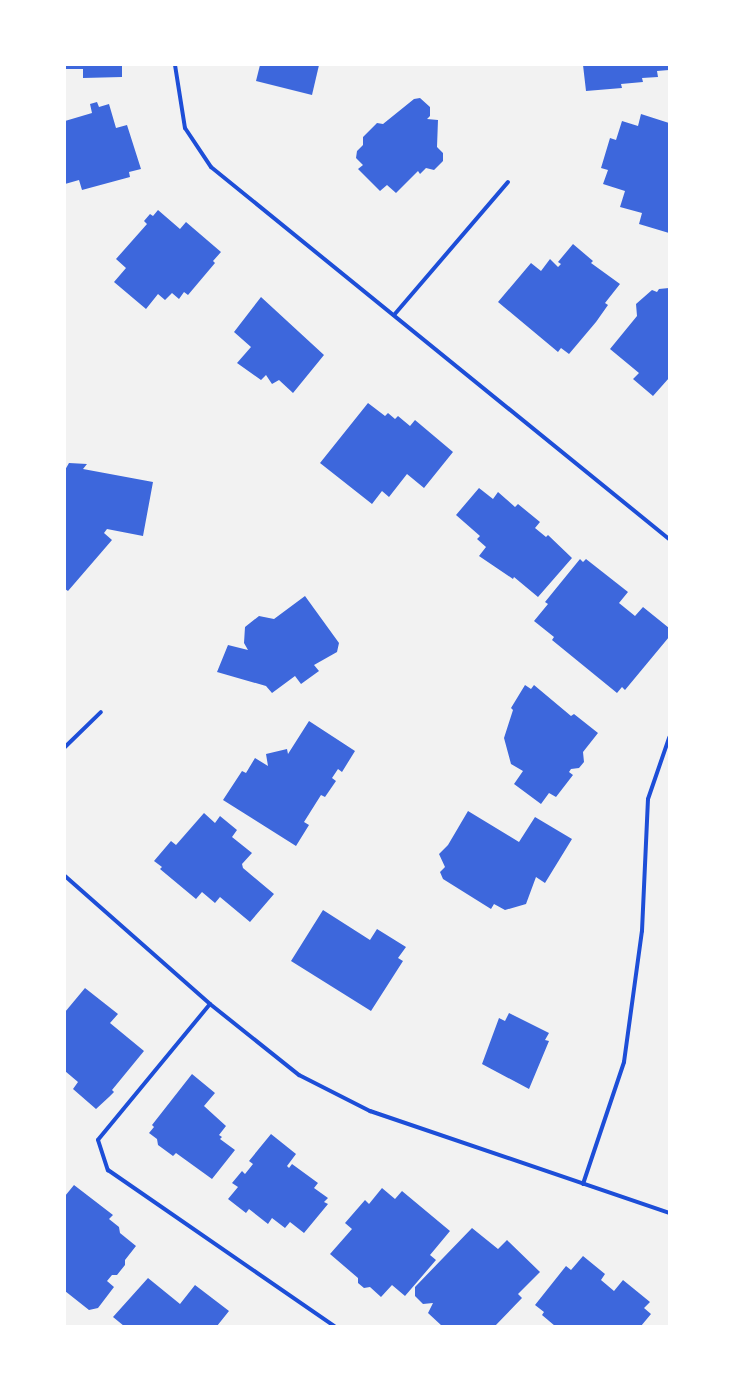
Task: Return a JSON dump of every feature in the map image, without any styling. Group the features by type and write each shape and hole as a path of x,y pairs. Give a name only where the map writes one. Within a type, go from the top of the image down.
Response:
{"street":[{"path":"175,65 185,128 212,167 669,539"},
{"path":"394,315 508,182"},
{"path":"65,747 101,712"},
{"path":"583,1184 624,1062 642,931 648,798 669,738"},
{"path":"65,876 210,1004 299,1075 370,1111 669,1213"},
{"path":"210,1004 98,1140 108,1170 334,1326"}],"building":[{"path":"65,65 122,65 122,77 83,78 83,69 65,69"},
{"path":"260,65 319,65 312,95 256,81"},
{"path":"583,65 669,65 669,70 657,71 658,77 642,78 643,82 621,84 622,88 586,91"},
{"path":"420,98 430,107 430,116 427,119 438,120 437,147 443,153 443,161 434,170 426,168 420,174 418,171 396,193 387,185 380,191 358,169 363,165 356,158 357,151 363,145 363,137 377,123 383,124 414,99"},
{"path":"97,102 99,107 109,104 116,128 127,125 141,169 129,172 130,177 82,190 79,180 65,184 65,121 92,113 90,104"},
{"path":"641,114 669,123 669,233 639,224 642,213 620,207 625,191 603,184 608,170 601,168 610,138 616,140 622,121 638,126"},
{"path":"158,210 180,229 186,222 221,252 213,261 215,263 188,295 184,292 179,299 172,293 165,300 158,294 146,309 114,282 126,268 116,259 147,224 144,221 150,214 153,216"},
{"path":"573,244 593,261 591,263 620,284 605,303 608,305 596,322 569,354 561,348 558,352 498,302 531,263 541,271 550,259 558,267 561,264 558,262"},
{"path":"669,288 669,378 653,396 633,379 639,373 610,349 637,316 636,304 652,290 657,292 659,289"},
{"path":"261,297 324,355 293,393 279,380 272,384 266,375 261,380 237,363 251,347 234,332"},
{"path":"368,403 385,416 388,413 395,419 398,416 410,426 415,420 453,452 424,488 407,474 389,497 382,491 372,504 320,463"},
{"path":"69,463 87,464 83,469 153,482 143,536 107,529 104,533 112,540 68,591 65,589 65,470"},
{"path":"479,488 493,499 498,492 515,507 518,504 540,522 535,528 546,537 548,535 572,558 538,597 514,577 513,579 479,556 486,547 477,539 480,536 456,515"},
{"path":"580,559 583,562 586,559 628,592 619,603 635,616 643,607 669,628 669,637 625,690 622,687 617,693 552,640 554,637 534,621 548,604 545,602"},
{"path":"305,596 339,643 337,652 314,665 319,671 301,684 295,676 272,693 266,686 217,672 228,645 248,650 244,643 245,627 259,616 274,619"},
{"path":"525,685 531,689 534,685 571,716 574,714 598,733 583,752 584,762 579,768 571,769 569,772 573,775 556,797 549,793 541,804 514,784 523,771 511,764 504,738 513,710 511,708"},
{"path":"309,721 355,751 342,772 338,769 332,778 336,781 325,797 321,795 304,822 309,825 296,846 223,800 242,771 246,773 255,758 268,766 266,754 287,749 288,754"},
{"path":"468,811 519,842 535,817 572,839 545,883 536,877 526,904 505,910 494,904 491,909 443,879 440,872 445,867 439,854 448,845"},
{"path":"204,813 215,823 220,816 237,830 232,837 252,853 242,864 243,868 274,894 250,922 220,897 215,903 202,892 196,899 160,869 162,867 154,861 171,841 176,845"},
{"path":"323,910 370,940 377,929 406,947 398,958 403,961 371,1011 291,961"},
{"path":"85,988 118,1014 110,1023 144,1051 112,1090 114,1092 96,1109 73,1089 78,1082 65,1071 65,1012"},
{"path":"509,1013 549,1033 545,1040 549,1041 529,1089 482,1064 499,1018 505,1021"},
{"path":"192,1074 215,1093 204,1106 226,1126 219,1135 222,1137 220,1139 235,1150 212,1179 176,1153 173,1156 158,1145 157,1139 149,1133 154,1127 152,1125"},
{"path":"271,1134 296,1154 287,1166 289,1168 292,1164 318,1183 314,1188 328,1198 324,1202 328,1204 304,1233 290,1222 285,1228 272,1218 268,1224 249,1209 246,1213 228,1199 238,1187 232,1183 242,1171 245,1174 253,1164 249,1161"},
{"path":"74,1185 113,1215 109,1219 119,1227 120,1233 136,1246 125,1260 125,1265 117,1275 112,1275 107,1281 114,1287 98,1308 89,1310 65,1291 65,1196"},
{"path":"382,1188 395,1199 402,1191 450,1231 430,1255 436,1260 405,1296 392,1285 381,1297 370,1287 364,1288 358,1283 358,1278 330,1254 352,1229 345,1223 365,1200 369,1204"},
{"path":"472,1228 498,1249 507,1240 540,1272 518,1294 522,1298 495,1326 442,1326 428,1313 433,1303 423,1304 415,1296 415,1287"},
{"path":"583,1256 605,1274 601,1280 614,1291 623,1280 650,1302 644,1308 651,1314 641,1326 555,1326 542,1315 544,1312 535,1305 566,1266 571,1270"},
{"path":"148,1278 180,1304 195,1285 229,1311 217,1326 124,1326 113,1317"}]}
